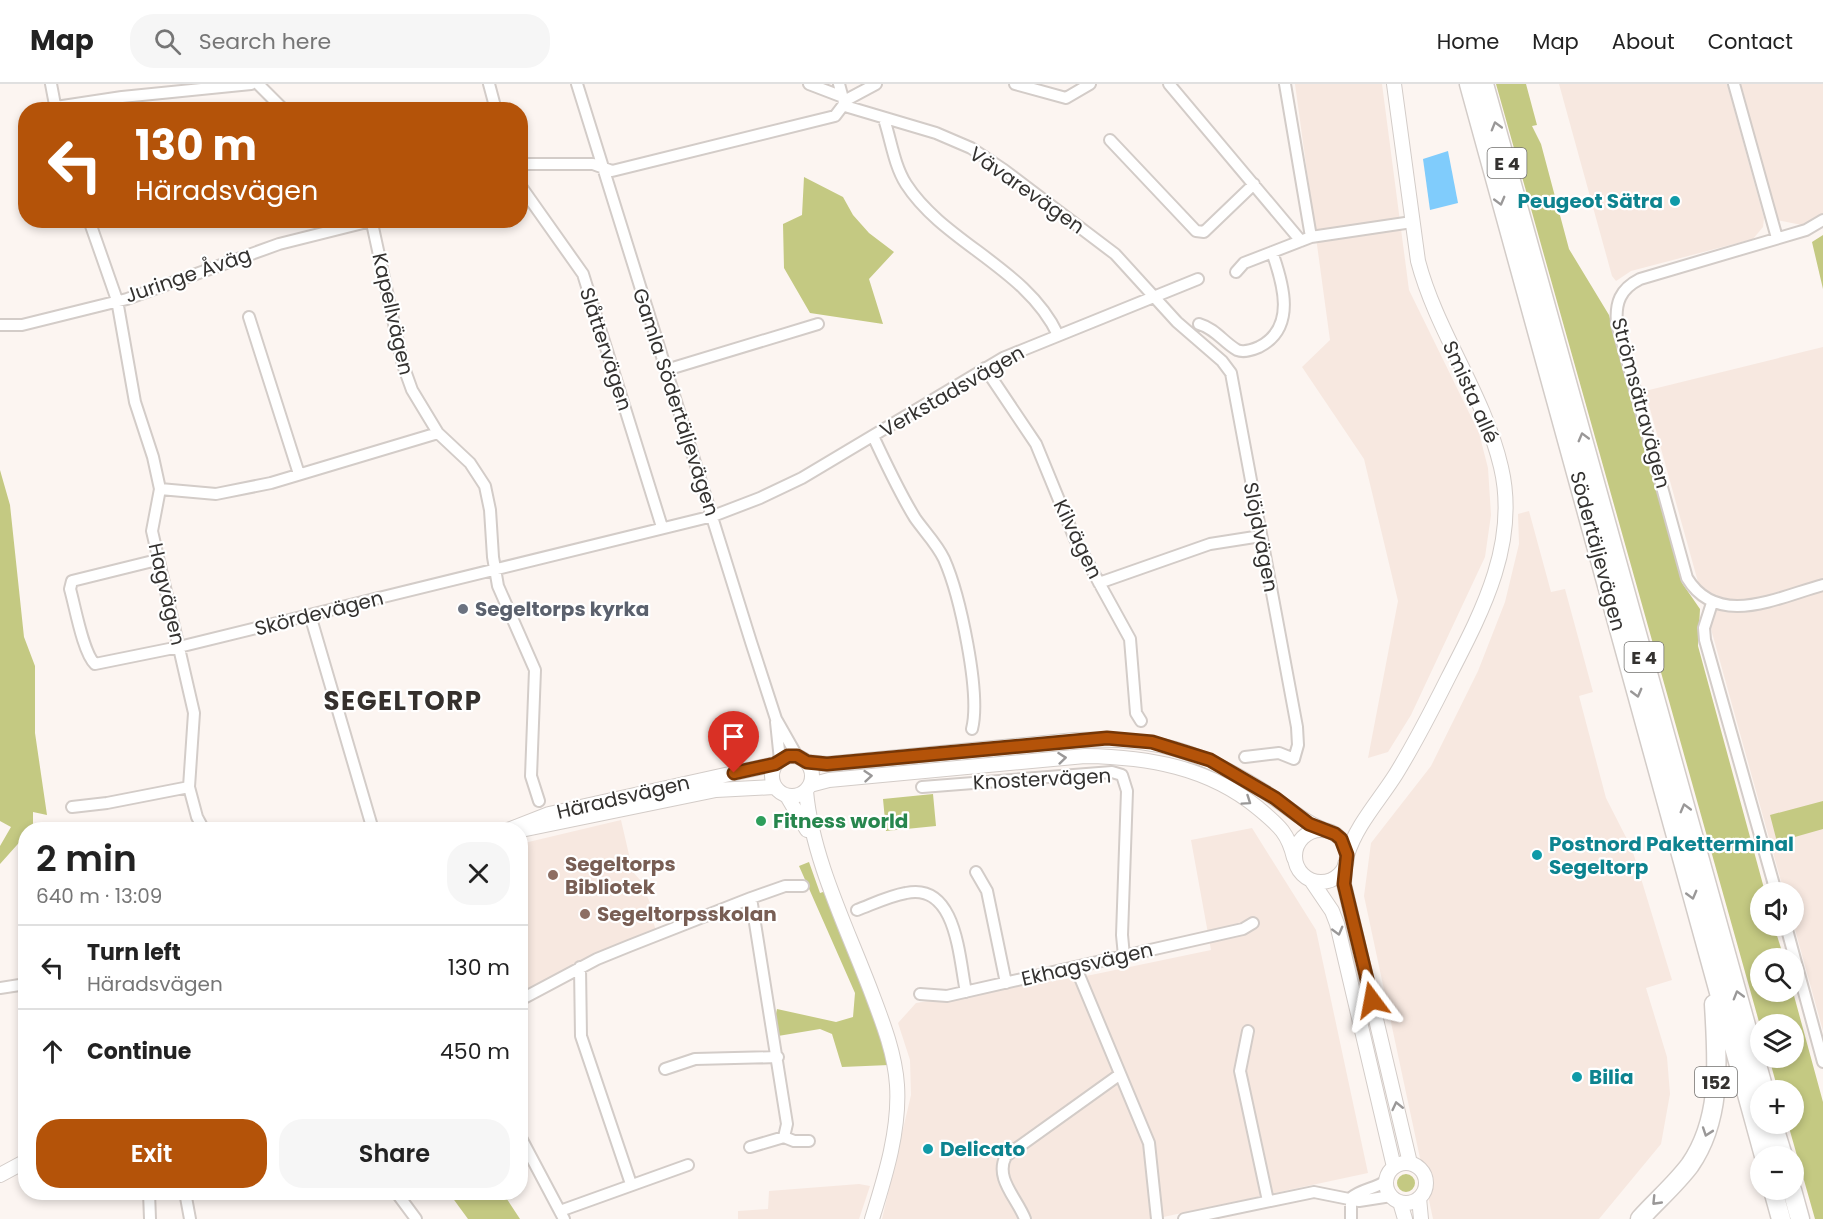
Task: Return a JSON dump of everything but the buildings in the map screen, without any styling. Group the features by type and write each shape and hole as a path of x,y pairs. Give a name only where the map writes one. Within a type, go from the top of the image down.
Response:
{"highway":[{"name":"Södertäljevägen","path":"1468,84 1761,1146"},
{"name":"Södertäljevägen","path":"1485,84 1761,1080"},
{"name":"152","path":"1640,1219 1690,1164 1705,1139 1712,1116 1716,1093 1717,1049 1712,969"},
{"path":"1776,1200 1781,1219"},
{"path":"1795,1200 1800,1219"}],"main road":[{"name":"Smista allé","path":"1346,860 1353,835 1397,772 1476,622 1494,581 1505,518 1502,470 1494,438 1480,403 1425,288 1412,222 1394,84"},
{"path":"872,1219 895,1126 897,1084 894,1062 879,1012 814,840 787,796 774,787 772,774 778,762 802,759 827,764 1107,738 1152,742 1193,753 1231,770 1275,798 1291,812 1341,839 1346,860 1344,884 1410,1163 1422,1171 1426,1181 1424,1192 1419,1198 1411,1202 1396,1199"},
{"path":"787,796 796,796 808,788 829,780 1085,756 1124,757 1167,764 1219,783 1252,804 1280,827 1289,838 1294,858 1303,875 1311,880 1332,911 1394,1167"},
{"path":"802,759 812,775 808,788 814,840"},
{"name":"Häradsvägen","path":"528,822 549,814 778,762"},
{"name":"Häradsvägen","path":"528,828 716,790 774,787"},
{"name":"Smista allé","path":"1325,830 1345,828 1366,816"},
{"path":"1294,858 1304,835 1325,830"},
{"path":"1311,880 1328,881 1341,872 1346,860"},
{"path":"1405,1219 1386,1180 1394,1167 1410,1163"},
{"path":"0,1175 18,1165"},
{"path":"1419,1198 1421,1219"}],"street":[{"path":"51,84 55,102"},
{"path":"92,102 251,84"},
{"path":"258,84 276,102"},
{"path":"489,84 494,102"},
{"name":"Gamla Södertäljevägen","path":"577,84 776,719 778,762"},
{"name":"Vävarevägen","path":"809,84 885,119 936,133 979,153 1115,254 1144,283 1153,297"},
{"path":"839,84 844,101"},
{"path":"528,164 593,164 612,171 835,116 844,101 876,84"},
{"path":"1015,84 1066,98 1090,84"},
{"path":"1168,84 1254,184 1306,239"},
{"path":"1285,84 1306,239"},
{"path":"1734,84 1777,238"},
{"path":"885,119 905,184 937,218 1028,293 1053,324 1058,335"},
{"path":"1110,140 1196,231 1204,232 1254,184"},
{"name":"Slåttervägen","path":"528,196 583,274 662,527"},
{"name":"Strömsätravägen","path":"1712,603 1698,593 1688,578 1617,324 1617,303 1625,288 1640,279 1806,230 1823,220"},
{"path":"1236,272 1244,263 1306,239 1412,222"},
{"name":"Hagvägen","path":"92,228 117,300 135,402 153,457 160,489 153,531 157,560 194,713 189,787 199,822"},
{"name":"Juringe Åväg","path":"0,326 22,325 127,299 279,244 348,228"},
{"name":"Kapellvägen","path":"375,228 403,365 413,391 438,433 470,463 485,486 490,510 494,570 498,586 535,670 531,776 538,801"},
{"path":"1199,324 1211,327 1238,351 1251,351 1269,342 1280,326 1285,300 1284,287 1272,252"},
{"name":"Verkstadsvägen","path":"713,516 760,498 873,436 985,368 1058,335 1198,279"},
{"name":"Slöjdvägen","path":"1153,297 1222,361 1231,373 1297,727 1298,745 1294,759 1279,753 1245,757"},
{"path":"249,317 299,474"},
{"path":"666,370 818,324"},
{"name":"Kilvägen","path":"985,368 1036,444 1075,539 1130,639 1136,713 1141,721"},
{"path":"160,489 216,494 271,483 438,433"},
{"path":"873,436 899,491 943,558 958,601 976,715 972,729"},
{"name":"Skördevägen","path":"157,560 75,579 70,589 85,642 95,664 179,647 713,516"},
{"path":"1099,583 1210,544 1261,536"},
{"path":"1773,882 1705,640 1704,628 1712,603 1728,607 1747,606 1823,585"},
{"path":"310,615 371,822"},
{"name":"Gamla Södertäljevägen","path":"776,719 802,759"},
{"name":"Knostervägen","path":"922,787 1112,772 1122,775 1127,791 1122,934 1124,956"},
{"path":"72,807 107,803 189,787"},
{"path":"976,872 987,891 1006,983"},
{"path":"528,996 580,967 751,898 785,886 803,886"},
{"path":"857,910 908,892 924,894 938,900 951,916 966,992"},
{"path":"751,898 778,1057 787,1124 784,1137"},
{"name":"Ekhagsvägen","path":"920,994 947,996 966,992 1243,929 1253,923"},
{"path":"1788,936 1823,1062"},
{"path":"580,967 581,1036 631,1184"},
{"path":"1076,968 1149,1143 1157,1219"},
{"path":"0,988 18,985"},
{"path":"1248,1031 1240,1071 1268,1201"},
{"path":"665,1069 696,1059 778,1057"},
{"path":"1024,1219 1002,1175 1001,1165 1006,1156 1119,1075"},
{"path":"750,1147 784,1137 794,1141 809,1141"},
{"path":"528,1151 562,1215 631,1184 688,1165"},
{"path":"1351,1219 1351,1198 1357,1192 1378,1186 1386,1180"},
{"path":"1184,1219 1314,1192 1359,1201 1396,1199"},
{"path":"149,1200 150,1219"},
{"path":"186,1200 189,1219"},
{"path":"402,1200 416,1219"}],"shaded area":[{"path":"1295,84 1382,84 1409,290 1479,433 1488,468 1491,515 1485,557 1411,715 1388,752 1368,758 1398,601 1364,459 1302,367 1330,340"},
{"path":"1559,84 1727,84 1764,218 1763,227 1753,239 1631,271 1616,281 1612,276"},
{"path":"1741,84 1823,84 1823,213 1813,221 1802,225 1777,220"},
{"path":"1823,347 1823,1031 1804,962 1804,948 1800,948 1797,936 1804,936 1804,882 1781,882 1645,391"},
{"path":"1529,511 1551,592 1565,589 1593,692 1579,696 1606,798 1632,849 1672,980 1646,988 1667,1057 1670,1094 1661,1144 1599,1219 1433,1219 1364,896 1371,843 1431,766 1478,671 1505,602 1519,544 1518,514"},
{"name":"Segeltorpsskolan","path":"621,820 633,872 641,881 650,903 647,905 656,930 528,994 528,842"},
{"path":"1252,828 1316,930 1368,1173 1154,1219 882,1219 911,1095 910,1060 898,1023 916,1003 1091,975 1211,950 1191,840"},
{"path":"859,1184 870,1186 859,1219 738,1219 738,1211 768,1209 769,1191"}],"green space":[{"path":"1496,84 1526,84 1537,125 1532,126 1541,144 1569,249 1609,315 1682,583 1700,609 1698,646 1762,882 1750,882 1750,936 1777,936 1781,948 1750,948 1750,990"},
{"path":"804,177 843,197 853,215 869,233 894,252 869,279 883,324 810,313 784,268 783,224 802,215"},
{"path":"1823,235 1823,289 1812,242"},
{"path":"0,470 10,505 24,637 35,666 35,733 47,815 33,812 33,822 18,822 18,844 0,864 0,846 11,827 0,821"},
{"path":"933,794 936,826 886,831 883,799"},
{"path":"1823,801 1823,829 1777,842 1770,815"},
{"path":"809,862 820,893 829,890 868,993 889,1065 842,1067 832,1034 820,1029 778,1036 775,1018 777,1009 836,1022 853,1017 855,993 799,866"},
{"path":"1753,1002 1796,1002 1799,1014 1757,1014"},
{"path":"1804,1032 1823,1102 1823,1219 1815,1219 1804,1180 1804,1146 1794,1146 1791,1134 1804,1134 1804,1080 1775,1080 1772,1068 1804,1068"},
{"path":"1402,1174 1410,1174 1415,1179 1413,1190 1402,1192 1397,1187 1397,1179"},
{"path":"454,1200 508,1200 520,1219 468,1219"}],"water":[{"path":"1448,151 1458,203 1430,210 1423,159"}],"place":[{"name":"Peugeot Sätra","path":"1675,201"},
{"name":"Segeltorps kyrka","path":"463,609"},
{"name":"Fitness world","path":"761,821"},
{"name":"Postnord Paketterminal Segeltorp","path":"1537,855"},
{"name":"Segeltorps Bibliotek","path":"553,875"},
{"name":"Segeltorpsskolan","path":"585,914"},
{"name":"Bilia","path":"1577,1077"},
{"name":"Delicato","path":"928,1149"}],"district":[{"name":"SEGELTORP","path":"403,701"}],"route":[{"path":"734,773 775,764 788,756 797,756 807,762 827,764 1107,738 1152,742 1193,753 1231,770 1275,798 1309,824 1335,834 1341,839 1346,847 1347,855 1344,884 1372,1000"}]}
